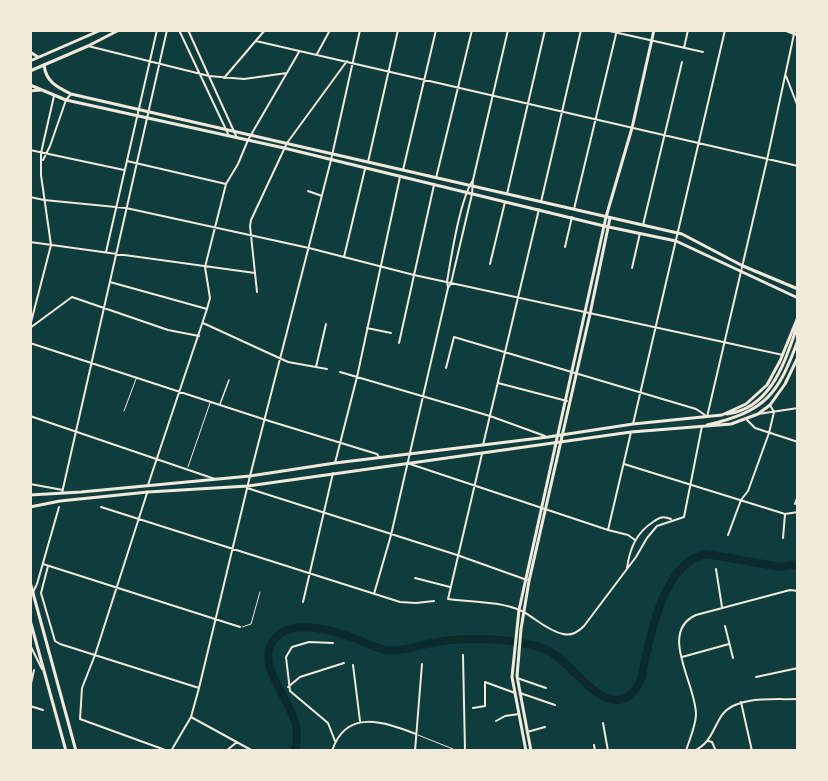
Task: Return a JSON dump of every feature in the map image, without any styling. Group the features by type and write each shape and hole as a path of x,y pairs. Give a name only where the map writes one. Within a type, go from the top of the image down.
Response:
{"main road":[{"path":"30,61 100,30"},
{"path":"30,71 119,30"},
{"path":"531,751 518,693 512,677 521,611 554,443 574,372 609,210 632,128 654,30"},
{"path":"785,30 796,35"},
{"path":"30,52 38,57"},
{"path":"44,65 51,83 71,94 677,233 743,266 798,288"},
{"path":"30,85 66,100 284,148 676,241 798,298"},
{"path":"30,91 40,90"},
{"path":"722,415 746,404 767,385 783,355 798,317"},
{"path":"30,495 250,477 335,463 548,437 633,423 736,413 764,396 777,380 798,324"},
{"path":"702,426 739,417 758,406 780,383 798,340"},
{"path":"30,507 60,501 148,492 248,487 631,432 731,424 747,420 770,405 785,384 798,358"},
{"path":"527,580 570,402 574,372"},
{"path":"30,582 76,751"},
{"path":"30,620 66,751"},
{"path":"515,656 519,714 526,751"}],"street":[{"path":"106,252 157,30"},
{"path":"30,484 62,492 167,30"},
{"path":"179,30 229,136"},
{"path":"188,30 237,138"},
{"path":"224,78 263,30"},
{"path":"316,54 330,30"},
{"path":"148,492 82,688 80,719 171,751 191,717 199,688 331,160 360,30"},
{"path":"368,162 398,30"},
{"path":"403,170 436,30"},
{"path":"436,178 472,30"},
{"path":"374,594 391,535 448,288 467,193 473,180 508,30"},
{"path":"507,194 545,30"},
{"path":"542,202 581,30"},
{"path":"605,30 703,52"},
{"path":"684,48 688,30"},
{"path":"633,423 725,30"},
{"path":"574,209 616,31"},
{"path":"446,368 454,337 696,409 707,417 785,74 796,35"},
{"path":"256,41 798,166"},
{"path":"88,46 199,75 257,78 287,73"},
{"path":"148,485 210,298 205,267 226,184 248,140 300,50"},
{"path":"257,292 251,220 284,148 346,61"},
{"path":"643,225 682,62"},
{"path":"785,74 798,107"},
{"path":"43,160 66,100 71,94"},
{"path":"30,327 51,245 41,175 43,160 41,153 54,96"},
{"path":"30,150 124,170"},
{"path":"126,161 226,184"},
{"path":"344,257 365,169"},
{"path":"335,463 357,377 400,177"},
{"path":"399,343 434,185"},
{"path":"449,283 472,194 471,186"},
{"path":"308,191 321,196"},
{"path":"30,197 126,208 309,248 449,283 783,355"},
{"path":"490,264 505,201"},
{"path":"483,445 538,209"},
{"path":"564,247 572,217"},
{"path":"632,268 640,233"},
{"path":"30,242 255,273"},
{"path":"110,282 207,309"},
{"path":"30,327 72,297 168,330 199,336"},
{"path":"203,323 288,362 327,369"},
{"path":"316,367 326,324"},
{"path":"367,328 391,333"},
{"path":"30,343 377,454 380,458"},
{"path":"340,372 490,416 548,437"},
{"path":"220,404 228,380"},
{"path":"498,383 570,402"},
{"path":"728,535 741,500 748,491 769,433 774,412 770,405"},
{"path":"758,414 798,408"},
{"path":"30,416 215,479"},
{"path":"747,420 755,428 798,442"},
{"path":"482,453 448,599 504,606 521,611 557,632 572,634 584,626 657,526 684,517 702,426"},
{"path":"608,530 631,432"},
{"path":"408,463 628,535 635,540"},
{"path":"624,464 785,514 798,512"},
{"path":"303,602 333,473"},
{"path":"248,487 527,580"},
{"path":"795,504 798,495"},
{"path":"33,592 59,507"},
{"path":"101,507 400,602 434,601"},
{"path":"783,538 785,514"},
{"path":"626,571 635,540 644,528 660,517 665,516 673,520"},
{"path":"43,564 240,627"},
{"path":"48,566 41,593 55,641 199,688"},
{"path":"716,569 722,607"},
{"path":"415,578 450,587"},
{"path":"686,751 696,714 679,637 685,622 696,615 722,607 797,590 798,599"},
{"path":"725,626 733,658"},
{"path":"333,643 309,642 292,647 286,657 290,691 328,723 335,741"},
{"path":"682,657 729,644"},
{"path":"30,645 45,673"},
{"path":"463,655 465,751"},
{"path":"288,687 300,677 344,663"},
{"path":"352,664 360,721"},
{"path":"415,751 422,664"},
{"path":"756,677 798,668"},
{"path":"30,688 34,670"},
{"path":"517,678 546,688"},
{"path":"473,708 485,706 485,682 555,705"},
{"path":"694,751 708,741 726,711 741,702 798,699"},
{"path":"741,702 752,751"},
{"path":"30,706 43,710"},
{"path":"496,721 505,716 519,714"},
{"path":"191,717 254,751"},
{"path":"332,751 335,741 344,729 360,721 389,724 416,734"},
{"path":"603,723 608,751"},
{"path":"528,732 545,727"},
{"path":"708,741 712,742 716,751"},
{"path":"226,751 237,742"},
{"path":"594,745 596,751"}],"lane":[{"path":"124,411 136,377"},
{"path":"188,470 210,401"},
{"path":"240,627 251,624 260,592"},
{"path":"416,734 458,751"}],"waterway":[{"path":"294,751 297,737 295,723 275,680 268,653 273,641 290,629 300,627 323,629 388,650 401,650 463,639 533,645 556,656 605,697 618,700 630,695 641,680 653,626 660,606 678,572 691,560 706,554 781,567 798,564"}]}
